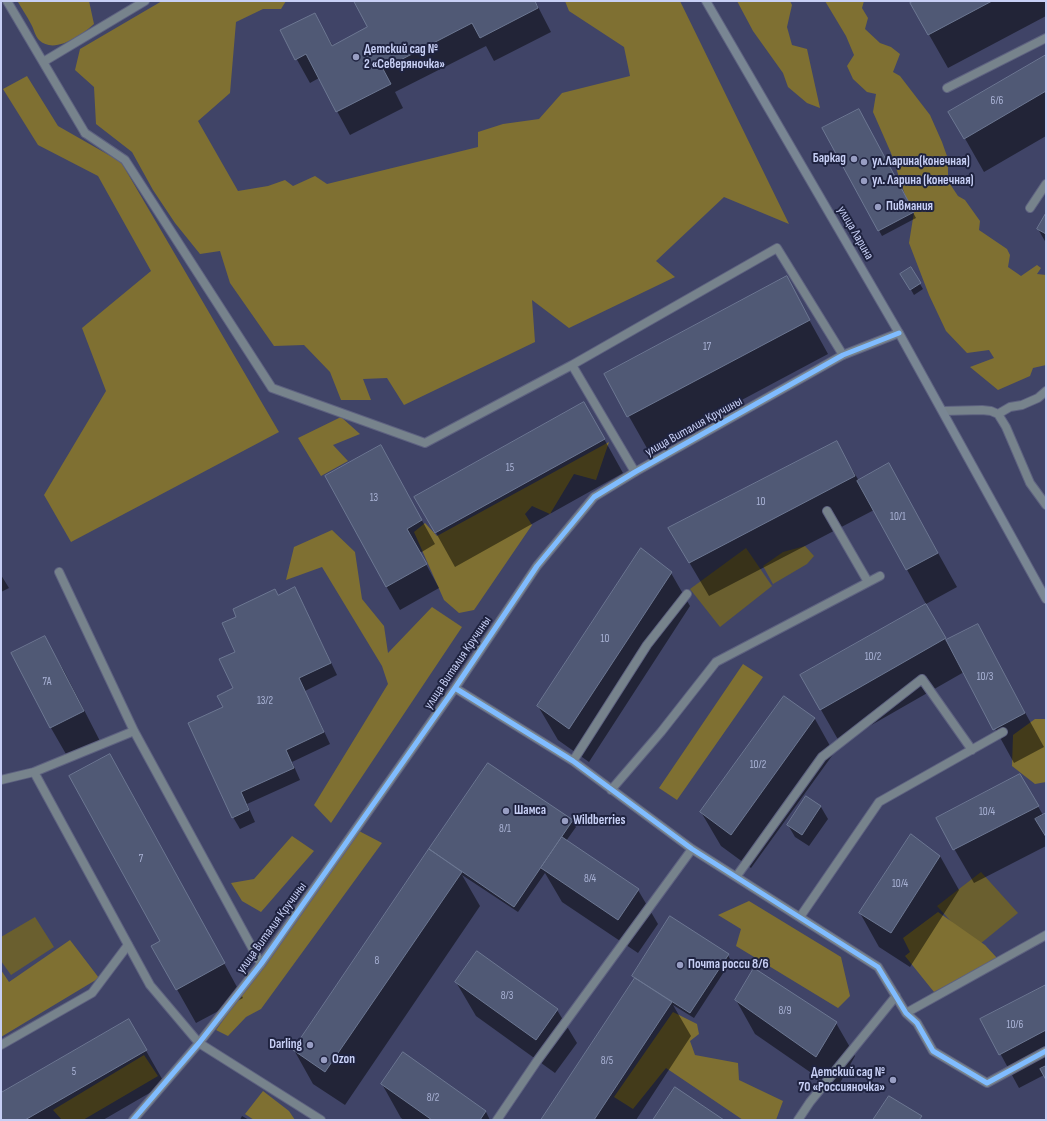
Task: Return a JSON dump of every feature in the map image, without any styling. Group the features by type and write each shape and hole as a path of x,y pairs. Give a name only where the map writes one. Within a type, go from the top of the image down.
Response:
{"main road":[{"name":"улица Ларина","path":"706,1 899,333 1046,599"}],"street":[{"path":"7,1 85,133 125,160 272,388 425,443 572,365 777,248 843,355"},
{"path":"43,62 145,1"},
{"path":"947,88 1046,38"},
{"path":"1030,208 1046,184"},
{"name":"улица Виталия Кручины","path":"133,1120 199,1043 261,964 455,688 537,566 594,498 635,472 843,355 899,333"},
{"path":"572,365 635,472"},
{"path":"998,414 1010,407 1022,405 1038,398 1046,391"},
{"path":"943,411 982,410 991,411 998,414 1006,427 1030,483 1046,505"},
{"path":"827,511 868,582"},
{"path":"59,572 134,731 261,964"},
{"path":"611,790 661,732 716,662 880,576"},
{"path":"573,761 647,645 687,594"},
{"path":"736,877 822,757 922,679 972,750"},
{"path":"455,688 573,761 692,849 878,967 906,1013 917,1023 933,1051 987,1083 1046,1051"},
{"path":"1,780 34,772 134,731"},
{"path":"800,918 879,802 1003,732"},
{"path":"34,772 150,985 199,1043 321,1120"},
{"path":"497,1120 542,1055 692,849"},
{"path":"906,1013 1046,935"},
{"path":"1,1044 92,993 128,945"},
{"path":"798,1120 810,1102 896,996"}],"shaded area":[{"path":"89,1 94,24 68,42 52,45 45,44 36,37 32,26 18,2"},
{"path":"162,1 286,1 281,9 263,9 236,22 230,93 198,121 238,191 268,186 285,180 293,186 315,176 327,184 478,147 478,132 503,124 539,119 562,93 630,76 624,47 569,11 565,1 680,1 789,224 724,197 656,261 675,277 569,328 532,300 535,342 404,405 387,378 363,379 371,400 341,400 330,372 304,345 274,346 230,283 220,251 200,254 175,223 153,190 132,152 96,124 94,87 75,70 80,49"},
{"path":"737,1 790,1 792,5 787,27 792,45 807,49 820,108 807,103 788,87 783,73 753,31"},
{"path":"825,1 864,1 862,8 868,18 865,29 880,43 891,47 900,54 893,72 900,76 930,115 948,159 948,181 958,196 965,200 980,221 979,230 1007,249 1010,255 1008,267 1021,276 1037,265 1041,268 1037,274 1046,275 1046,365 1033,368 1030,376 998,390 970,367 994,358 989,350 967,353 946,331 929,295 909,243 914,212 905,195 891,153 873,112 876,94 867,92 853,79 847,66 854,55 846,36"},
{"path":"27,76 58,126 121,162 279,432 71,542 44,495 106,391 82,328 151,271 98,176 38,145 3,89"},
{"path":"341,417 360,434 333,445 348,461 321,476 298,438"},
{"path":"609,442 596,480 574,474 550,514 532,506 525,514 532,525 474,610 459,613 444,600 414,532 425,523 437,536"},
{"path":"332,530 355,552 362,599 384,626 388,653 432,607 462,627 331,823 314,805 388,684 382,666 322,567 286,580 294,547"},
{"path":"805,546 814,556 807,564 773,584 763,566 783,552"},
{"path":"746,548 772,586 720,627 690,589"},
{"path":"743,664 763,677 677,800 659,788"},
{"path":"1035,719 1046,719 1046,782 1035,784 1012,766 1013,735"},
{"path":"359,831 382,843 261,1009 246,1017 228,1036 216,1030"},
{"path":"292,836 314,851 261,912 242,901 231,883 254,879"},
{"path":"981,872 1018,913 975,948 937,906"},
{"path":"749,901 841,957 850,996 838,1008 736,946 741,929 718,915"},
{"path":"938,912 985,945 997,958 934,992 905,956 910,952 903,938"},
{"path":"35,917 54,947 11,975 1,961 1,937"},
{"path":"70,940 99,978 1,1037 1,970 9,982"},
{"path":"673,1012 697,1024 699,1034 690,1041 695,1055 738,1063 739,1080 783,1101 776,1120 743,1120 666,1068 633,1109 614,1097"},
{"path":"144,1055 158,1076 83,1120 62,1120 53,1110"},
{"path":"263,1091 289,1111 295,1120 254,1120 245,1114"}],"building":[{"name":"Детский сад № 2 «Северяночка»","path":"354,1 535,1 538,8 480,38 472,23 383,69 391,84 336,112 306,54 295,60 280,30 315,13 332,46 367,27"},
{"path":"914,1 992,1 928,35 910,3"},
{"path":"1046,55 1046,91 964,139 948,112"},
{"name":"ул.Ларина(конечная)","path":"859,109 914,212 878,231 822,128"},
{"path":"1046,213 1046,234 1037,229"},
{"path":"911,267 921,283 910,290 900,274"},
{"path":"787,276 810,320 627,417 604,374"},
{"path":"584,402 605,439 435,533 414,497"},
{"path":"837,441 855,476 689,563 668,528"},
{"path":"381,445 422,520 407,529 427,564 386,587 325,476"},
{"path":"889,463 938,553 906,570 857,481"},
{"path":"641,548 672,572 569,729 537,706"},
{"path":"295,587 331,663 299,678 324,732 286,750 294,768 241,792 249,810 232,818 188,723 223,707 217,696 233,688 219,659 235,652 222,623 236,617 233,609 275,589 278,595"},
{"path":"926,604 946,638 820,710 800,675"},
{"path":"978,624 1025,713 993,730 946,640"},
{"path":"45,636 84,711 50,728 11,653"},
{"path":"784,696 815,718 731,835 700,812"},
{"path":"110,754 225,963 176,990 151,946 160,941 69,776"},
{"path":"488,763 573,820 514,907 429,849"},
{"path":"1020,774 1039,806 953,850 936,818"},
{"path":"806,796 821,806 802,835 787,825"},
{"path":"1046,813 1046,837 1035,819"},
{"path":"911,834 940,856 891,933 859,913"},
{"path":"562,837 639,889 618,920 541,868"},
{"path":"429,849 462,872 325,1072 293,1050"},
{"path":"670,916 729,954 690,1013 632,976"},
{"path":"477,951 558,1009 536,1040 455,982"},
{"path":"754,968 837,1022 816,1057 735,1000"},
{"path":"635,978 672,1002 594,1120 541,1120"},
{"path":"1046,985 1046,1030 999,1055 980,1019"},
{"path":"129,1019 147,1050 25,1120 1,1120 1,1093"},
{"path":"403,1052 486,1111 480,1120 432,1120 381,1084"},
{"path":"1046,1066 1046,1080 1040,1069"},
{"path":"675,1087 724,1120 653,1120"},
{"path":"889,1096 922,1116 919,1120 873,1120"}],"cycle path":[{"path":"133,1120 199,1043 261,964 455,688 537,566 594,497 635,472 843,355 899,333"},
{"path":"455,688 573,761 692,849 878,967 906,1013 917,1023 933,1051 987,1083 1046,1051"}],"place":[{"name":"Детский сад № 2 «Северяночка»","path":"356,57"},
{"name":"Баркад","path":"854,159"},
{"name":"ул.Ларина(конечная)","path":"864,162"},
{"name":"ул. Ларина (конечная)","path":"864,181"},
{"name":"Пивмания","path":"878,207"},
{"name":"Шамса","path":"506,811"},
{"name":"Wildberries","path":"565,821"},
{"name":"Почта росси 8/6","path":"680,965"},
{"name":"Darling","path":"310,1045"},
{"name":"Ozon","path":"324,1060"},
{"name":"Детский сад № 70 «Россияночка»","path":"893,1080"}]}
